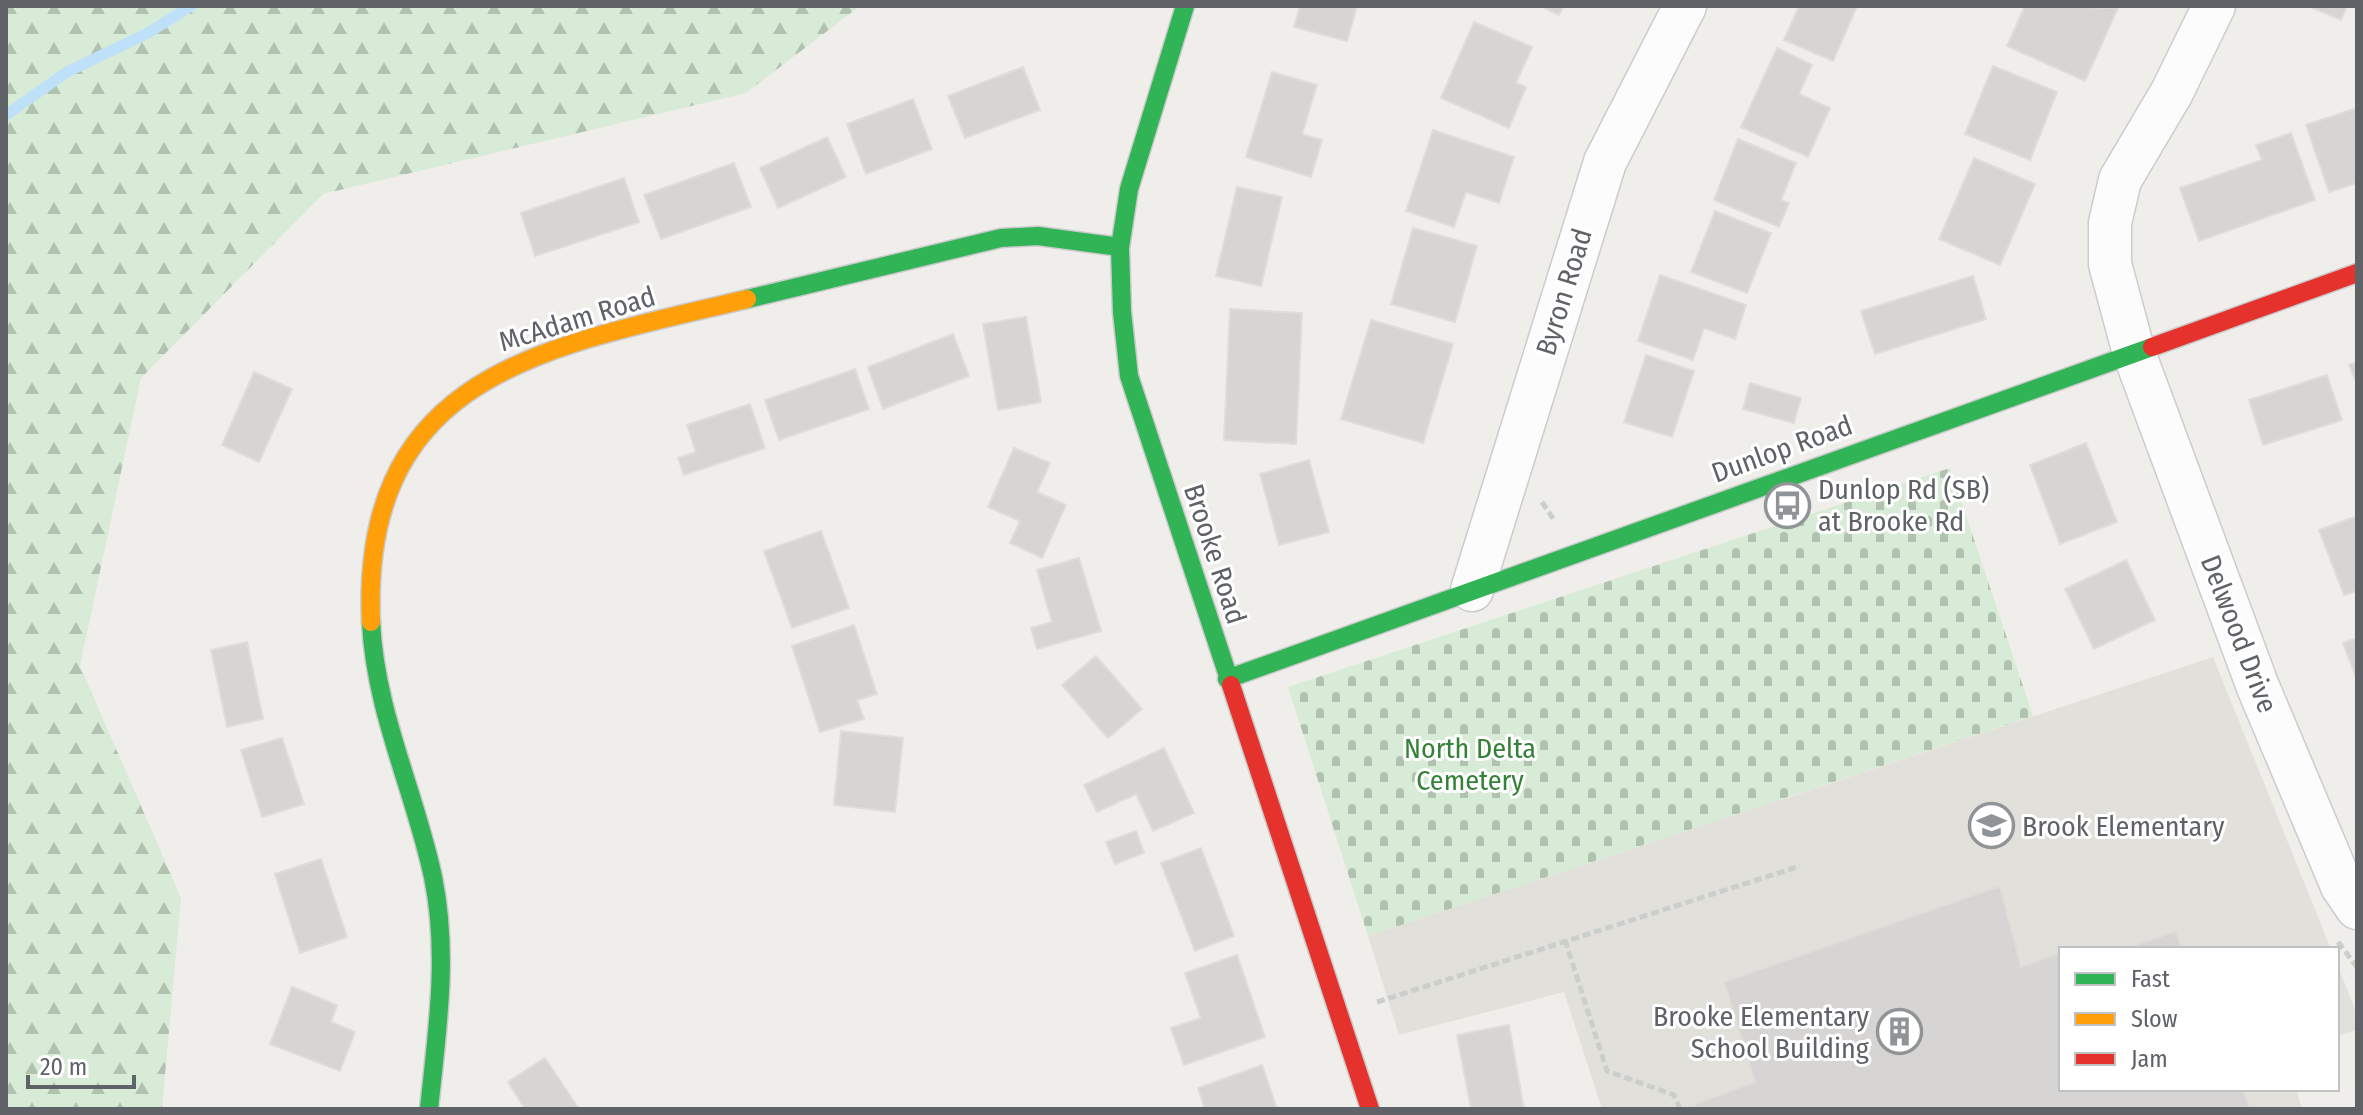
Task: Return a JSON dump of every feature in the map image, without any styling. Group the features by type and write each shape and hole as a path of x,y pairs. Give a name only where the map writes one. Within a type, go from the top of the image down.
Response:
{"street":[{"name":"Brooke Road","path":"1185,6 1134,175 1120,247 1122,324 1129,376 1370,1109"},
{"name":"Byron Road","path":"1472,590 1605,162 1685,6"},
{"name":"Delwood Drive","path":"2214,6 2172,92 2120,180 2110,223 2110,264 2134,353 2258,687 2342,886 2357,908"},
{"name":"McAdam Road","path":"429,1109 443,947 438,907 423,837 392,739 368,632 374,547 386,503 420,441 446,409 483,380 526,360 637,328 769,292 1014,236 1120,247"},
{"name":"Dunlop Road","path":"1227,679 2357,273"}],"path":[{"path":"1376,1003 1800,866"},
{"path":"1565,940 1607,1071 1674,1095 1680,1109"}],"shaded area":[{"name":"Brook Elementary","path":"2213,657 2330,947 2059,947 2059,1091 2297,1091 2302,1109 1602,1109 1564,992 1399,1035 1368,936"},
{"path":"2339,969 2357,1014 2357,1030 2339,1035"}],"green space":[{"path":"6,6 860,6 746,93 323,194 141,378 80,666 181,898 162,1109 6,1109"},
{"name":"North Delta Cemetery","path":"1950,468 2033,716 1368,936 1288,687"}],"building":[{"path":"1300,6 1357,6 1347,41 1294,27"},
{"path":"1541,6 1564,6 1559,15"},
{"path":"1799,6 1857,6 1833,61 1784,40"},
{"path":"2025,6 2118,8 2085,81 2007,46"},
{"path":"2308,6 2347,6 2341,20"},
{"path":"1474,22 1532,47 1516,83 1526,87 1509,128 1441,98"},
{"path":"1777,48 1812,65 1799,94 1830,108 1808,157 1741,127"},
{"path":"1993,66 2057,92 2030,160 1965,134"},
{"path":"1023,67 1040,110 965,138 948,96"},
{"path":"1272,72 1317,85 1302,134 1322,140 1311,177 1246,157"},
{"path":"913,99 932,149 866,174 847,124"},
{"path":"2357,108 2357,183 2329,192 2306,125"},
{"path":"1433,130 1514,157 1499,203 1466,192 1454,227 1406,211"},
{"path":"2291,133 2315,200 2199,241 2180,188 2262,160 2256,145"},
{"path":"827,137 846,177 778,208 760,168"},
{"path":"1738,139 1796,163 1781,200 1789,203 1779,227 1714,200"},
{"path":"1974,158 2035,184 2000,265 1939,239"},
{"path":"734,163 751,207 661,239 644,195"},
{"path":"624,178 639,222 535,256 521,213"},
{"path":"1237,187 1282,197 1261,286 1216,276"},
{"path":"1715,211 1771,233 1747,293 1691,272"},
{"path":"1413,228 1477,246 1455,322 1391,304"},
{"path":"1660,275 1746,305 1735,339 1704,328 1693,360 1638,341"},
{"path":"1973,276 1986,319 1875,354 1861,311"},
{"path":"1230,309 1302,313 1296,444 1224,440"},
{"path":"1026,317 1041,402 998,410 983,324"},
{"path":"1371,320 1453,344 1423,443 1341,419"},
{"path":"953,334 969,376 883,409 868,367"},
{"path":"1646,355 1694,371 1672,437 1624,422"},
{"path":"2357,362 2357,385 2349,365"},
{"path":"855,369 869,409 779,440 765,400"},
{"path":"254,372 292,389 259,462 222,445"},
{"path":"2327,375 2342,420 2263,445 2249,400"},
{"path":"1750,383 1801,398 1794,423 1743,409"},
{"path":"750,404 765,448 684,475 678,458 696,452 687,425"},
{"path":"2086,443 2117,522 2060,544 2030,465"},
{"path":"1014,448 1050,463 1037,492 1066,505 1042,558 1010,543 1020,521 988,507"},
{"path":"1309,460 1329,532 1279,545 1260,474"},
{"path":"2357,516 2357,591 2344,595 2319,530"},
{"path":"821,531 849,608 792,628 764,551"},
{"path":"1079,558 1101,631 1037,649 1031,628 1052,622 1037,570"},
{"path":"2126,560 2155,620 2094,649 2065,589"},
{"path":"854,625 877,694 857,700 864,719 820,732 792,646"},
{"path":"2357,638 2357,680 2343,643"},
{"path":"247,642 263,719 227,727 211,650"},
{"path":"1096,656 1142,709 1108,738 1062,685"},
{"path":"841,731 903,738 895,812 834,805"},
{"path":"282,738 304,804 262,817 241,750"},
{"path":"1164,748 1194,813 1153,831 1136,794 1097,812 1084,785"},
{"path":"1136,831 1144,853 1115,864 1106,842"},
{"path":"1201,848 1234,936 1195,951 1161,863"},
{"path":"321,859 347,937 300,953 275,874"},
{"name":"Brooke Elementary School Building","path":"2000,886 2021,967 2059,953 2059,1091 2244,1091 2250,1109 1697,1109 1695,1104 1755,1082 1724,982"},
{"path":"2176,931 2181,947 2130,947"},
{"path":"1237,955 1265,1037 1184,1065 1171,1028 1201,1018 1185,973"},
{"path":"292,987 337,1005 331,1022 355,1032 340,1071 270,1044"},
{"path":"1509,1025 1524,1109 1471,1109 1457,1035"},
{"path":"545,1058 579,1109 525,1109 508,1082"},
{"path":"1262,1065 1277,1109 1205,1109 1198,1088"}],"waterway":[{"path":"6,115 67,72 148,33 191,6"}],"traffic: fast":[{"path":"1185,6 1129,189 1120,248 1122,312 1129,376 1231,685"},
{"path":"747,299 1001,238 1038,236 1120,247"},
{"path":"1227,679 2152,347"},
{"path":"371,622 380,687 425,845 438,906 440,993 429,1109"}],"traffic: slow":[{"path":"371,622 376,537 398,471 434,421 482,383 540,355 605,334 747,299"}],"traffic: jam":[{"path":"2152,347 2357,273"},
{"path":"1231,685 1370,1109"}],"place":[{"name":"Dunlop Rd (SB) at Brooke Rd","path":"1787,505"},
{"name":"Brook Elementary","path":"1991,826"},
{"name":"Brooke Elementary School Building","path":"1900,1032"}]}
